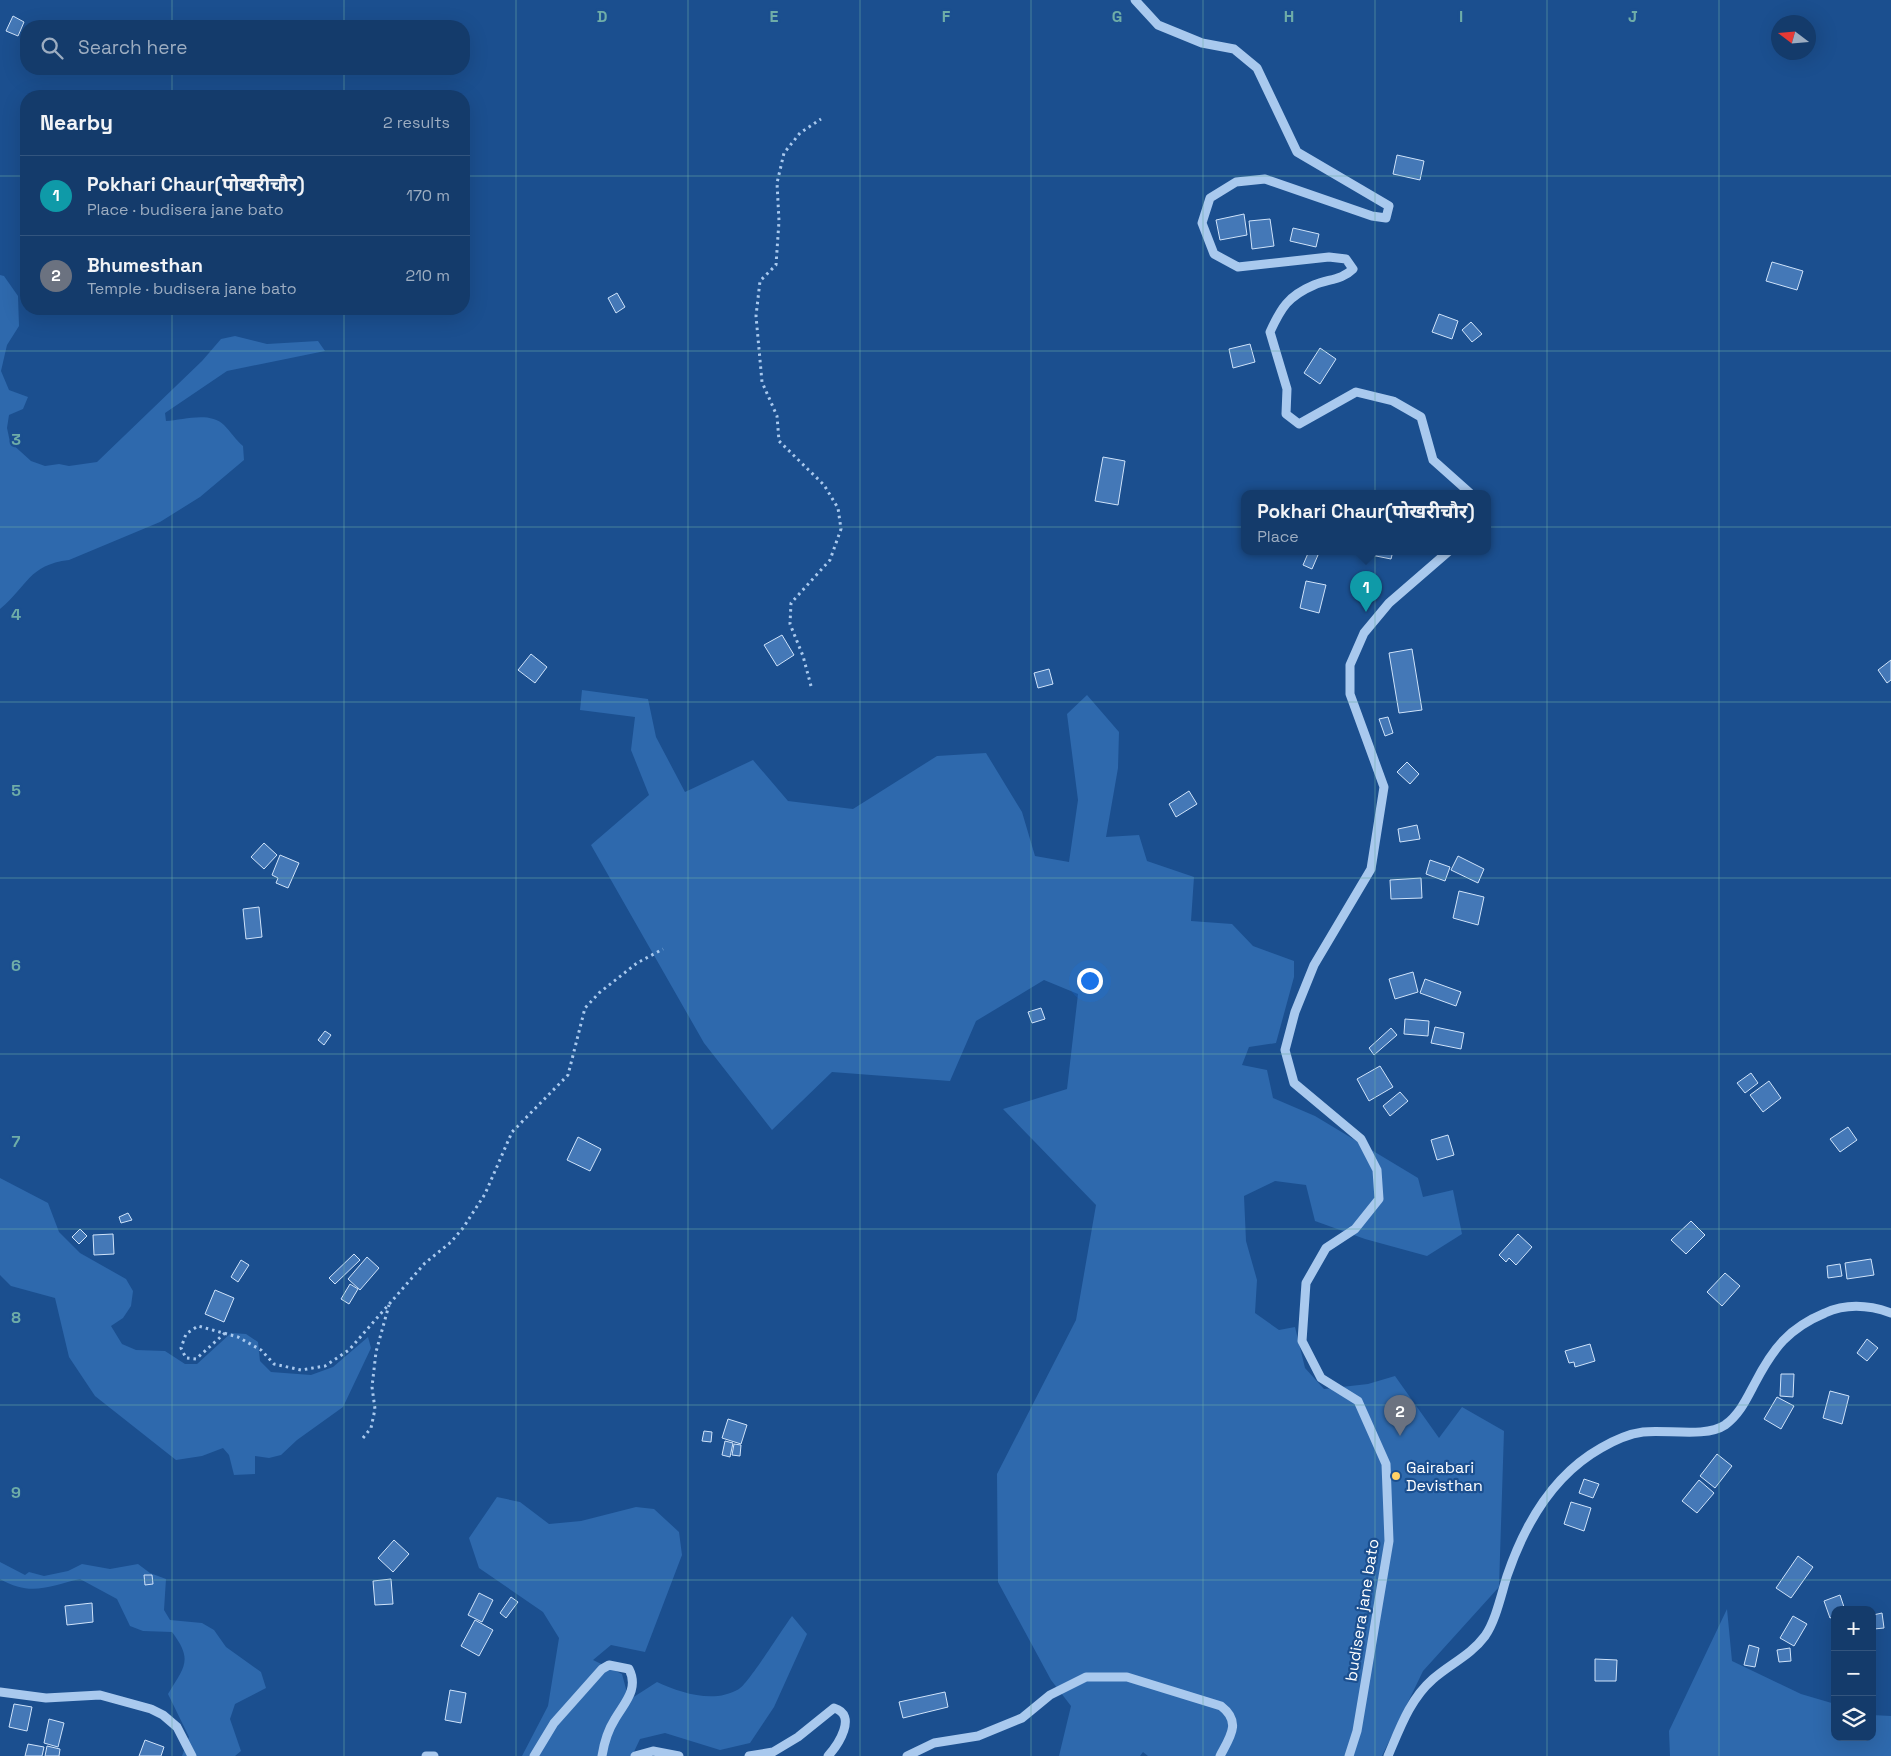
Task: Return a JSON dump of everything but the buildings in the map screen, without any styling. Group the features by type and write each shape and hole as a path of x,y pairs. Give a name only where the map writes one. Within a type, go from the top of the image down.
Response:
{"street":[{"path":"1136,0 1158,25 1202,44 1234,49 1250,61 1257,68 1297,152 1390,206 1386,218 1372,216 1265,179 1236,182 1210,198 1202,223 1214,254 1238,267 1329,257 1346,259 1353,269 1346,276 1314,285 1283,305 1270,332 1287,389 1286,414 1299,424 1356,392 1393,401 1421,417 1433,460 1467,490"},
{"name":"budisera jane bato","path":"1349,1756 1357,1731 1389,1541 1386,1464 1358,1401 1322,1378 1302,1341 1306,1283 1326,1248 1355,1229 1379,1199 1377,1170 1361,1139 1294,1083 1285,1050 1295,1012 1314,965 1371,869 1384,787 1350,694 1350,664 1364,633 1389,603 1444,555"},
{"path":"1388,1756 1417,1694 1455,1662 1474,1650 1486,1634 1515,1552 1538,1507 1566,1475 1599,1449 1620,1438 1642,1432 1694,1432 1724,1426 1740,1410 1776,1350 1788,1334 1804,1322 1832,1310 1854,1305 1891,1313"},
{"path":"534,1756 554,1723 595,1676 608,1665 615,1665 629,1669 633,1678 632,1690 614,1719 605,1740 602,1756"},
{"path":"907,1756 934,1743 978,1736 1022,1718 1050,1695 1086,1677 1127,1677 1221,1706 1232,1715 1233,1723 1230,1738 1220,1756"},
{"path":"0,1692 46,1698 100,1695 151,1709 163,1715 177,1727 192,1756"},
{"path":"749,1756 774,1752 798,1737 834,1708 841,1711 845,1719 844,1735 828,1756"},
{"path":"636,1756 653,1751 679,1756"},
{"path":"426,1756 434,1756"}],"path":[{"path":"811,686 804,656 790,624 791,603 830,560 841,529 838,508 824,485 779,441 777,416 762,382 756,316 760,281 776,265 779,221 777,182 784,152 800,134 821,119"},
{"path":"225,1333 196,1359 186,1358 181,1348 186,1334 198,1326 225,1333 238,1337 261,1350 274,1364 301,1370 325,1366 349,1350 390,1305 425,1262 451,1242 463,1228 485,1194 512,1132 568,1075 585,1008 599,993 638,963 663,949"},
{"path":"363,1438 371,1428 375,1410 372,1387 376,1352 390,1305"}],"shaded area":[{"path":"0,275 4,276 18,296 19,326 7,345 1,371 9,390 28,397 23,409 9,415 7,428 10,442 31,461 45,466 59,464 69,466 97,462 202,361 221,339 235,336 267,344 318,341 325,351 227,371 165,413 166,421 204,417 218,421 243,446 244,460 200,497 160,522 69,560 45,567 30,578 0,609"},
{"path":"582,690 648,699 656,737 685,792 753,760 788,801 853,809 937,756 986,753 1022,812 1035,856 1069,862 1078,800 1067,714 1087,695 1119,732 1118,768 1106,837 1139,835 1147,861 1194,877 1191,921 1232,924 1253,946 1294,961 1294,977 1276,1043 1249,1047 1242,1065 1267,1070 1273,1098 1315,1116 1418,1178 1423,1197 1453,1190 1462,1234 1427,1256 1365,1239 1315,1221 1306,1185 1275,1181 1244,1196 1246,1241 1257,1280 1255,1313 1279,1330 1295,1327 1305,1368 1324,1389 1368,1384 1395,1376 1439,1438 1462,1407 1504,1431 1499,1587 1423,1671 1382,1756 1148,1756 1143,1752 1140,1756 1059,1756 1071,1706 1051,1680 998,1582 997,1474 1076,1320 1096,1205 1003,1109 1067,1089 1078,994 1044,980 976,1021 950,1081 832,1072 772,1130 704,1043 591,845 649,795 631,750 635,717 580,710"},
{"path":"0,1178 48,1203 59,1232 80,1253 126,1279 133,1291 131,1306 123,1318 111,1326 122,1344 136,1350 165,1351 185,1364 197,1364 231,1333 246,1334 258,1342 260,1361 271,1372 311,1375 333,1367 368,1337 371,1348 343,1407 297,1440 281,1455 269,1458 255,1456 255,1474 234,1475 229,1455 223,1448 202,1456 176,1460 95,1396 69,1357 55,1298 11,1286 0,1275"},
{"path":"497,1497 520,1502 549,1524 581,1521 636,1507 654,1509 679,1532 682,1555 645,1652 611,1645 593,1660 622,1674 629,1700 657,1682 676,1690 708,1696 719,1696 739,1689 757,1667 792,1616 807,1634 774,1707 750,1743 720,1750 665,1733 640,1739 632,1756 522,1756 548,1706 559,1638 543,1612 479,1568 469,1538"},
{"path":"0,1562 25,1575 29,1572 44,1576 68,1571 82,1564 110,1569 138,1564 150,1573 166,1579 164,1610 170,1620 202,1623 214,1630 226,1647 261,1672 266,1688 235,1704 230,1719 241,1751 235,1756 182,1756 189,1737 168,1694 179,1676 184,1663 184,1657 183,1650 172,1632 143,1631 130,1626 117,1599 80,1579 49,1587 31,1589 11,1584 0,1579"},
{"path":"1727,1609 1732,1661 1801,1694 1831,1703 1831,1741 1876,1741 1876,1715 1891,1716 1891,1756 1670,1756 1669,1731"}],"place":[{"name":"Pokhari Chaur(पोखरीचौर)","path":"1366,612"},
{"name":"Bhumesthan","path":"1400,1436"},
{"name":"Gairabari Devisthan","path":"1396,1476"}]}
